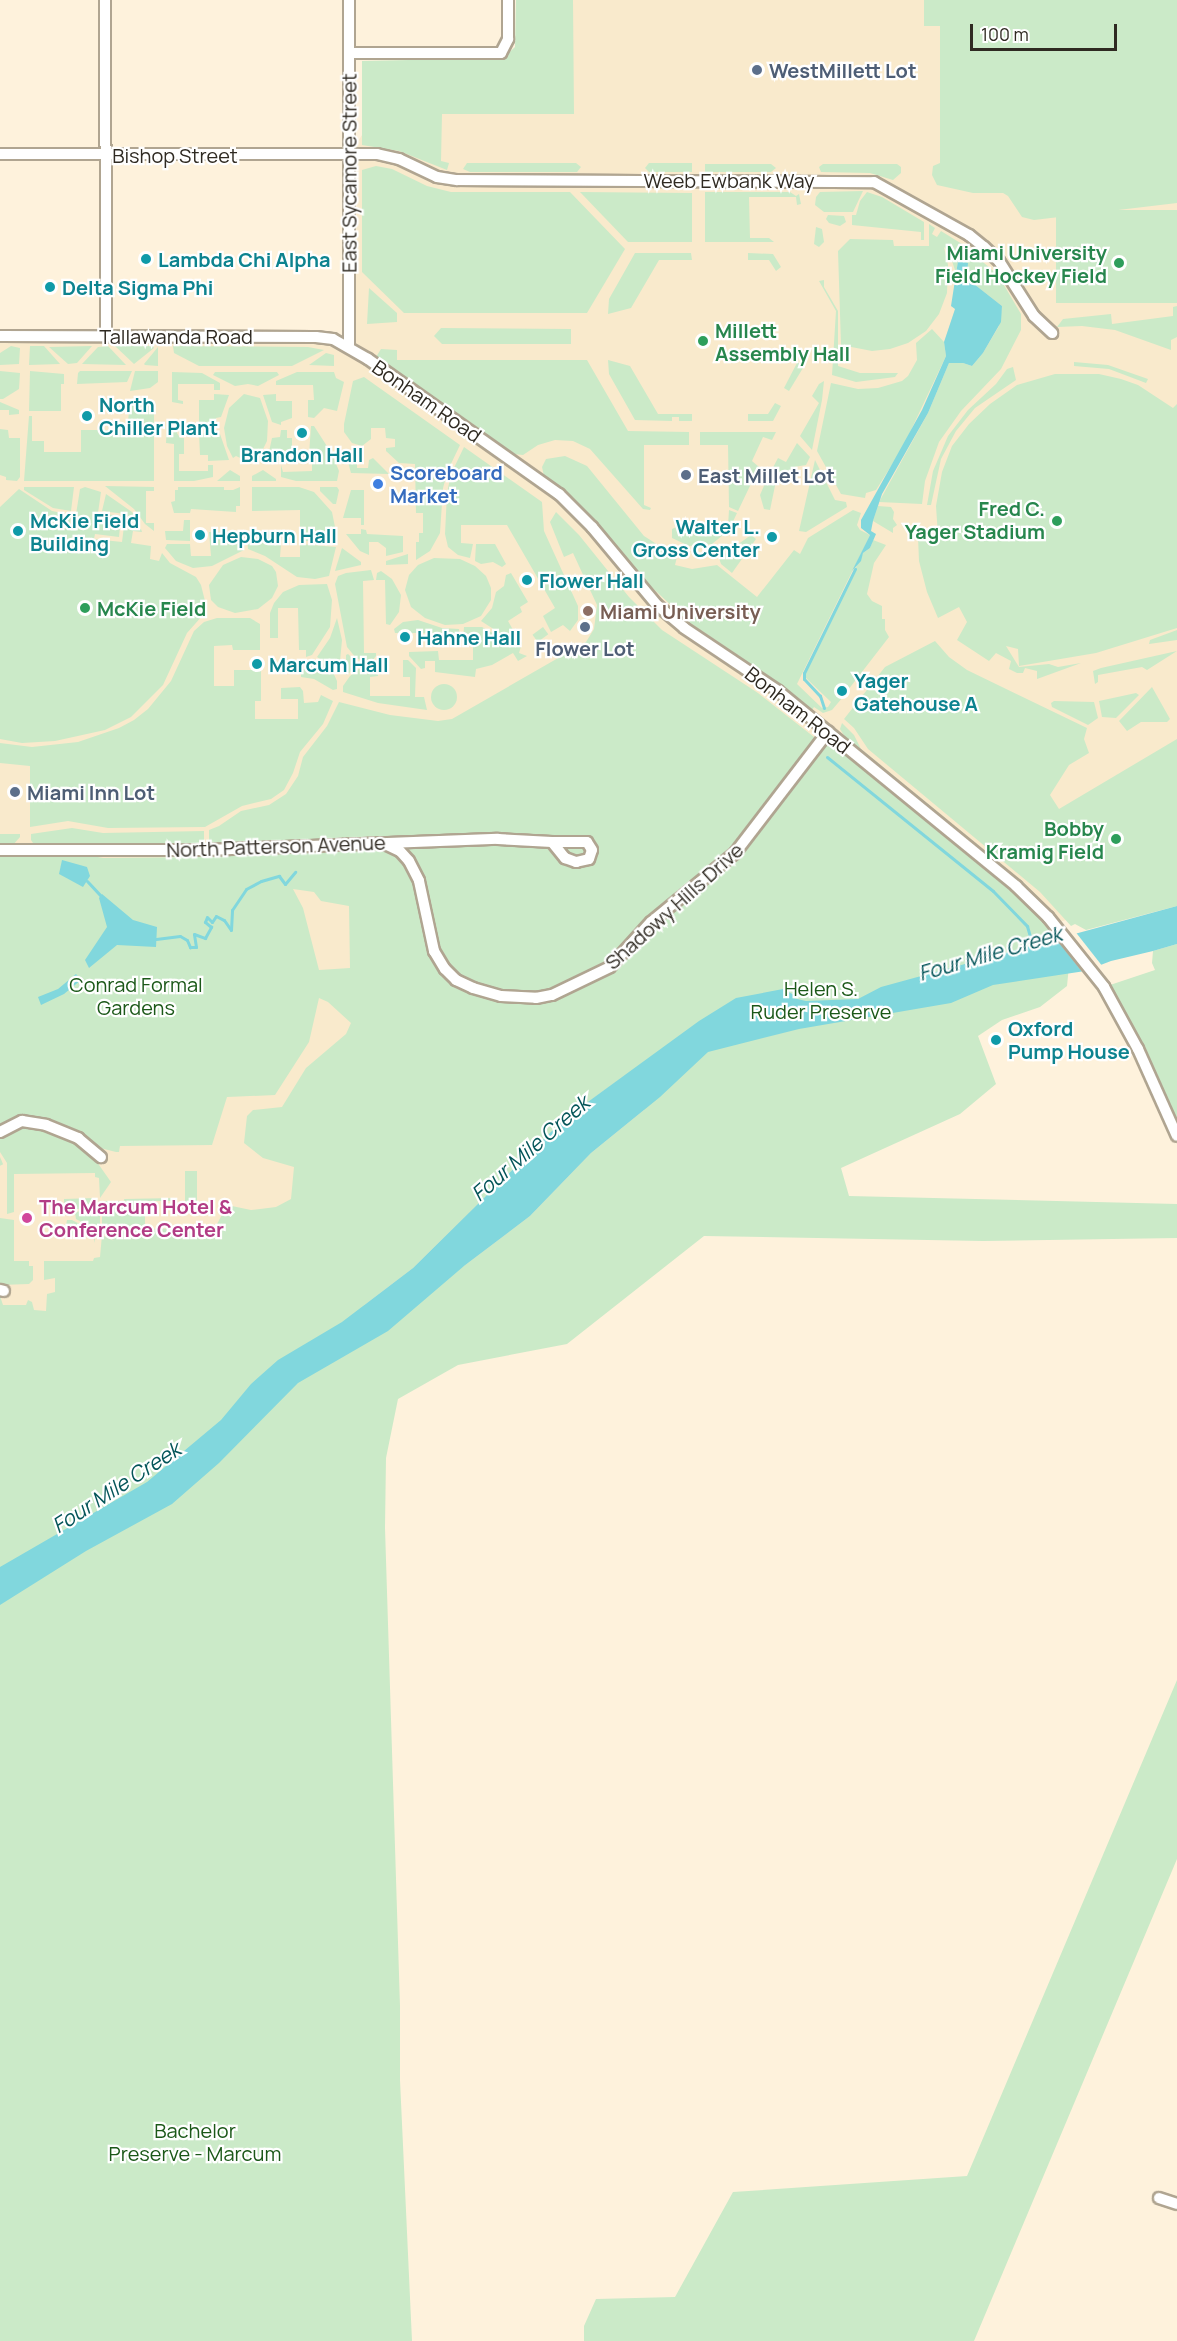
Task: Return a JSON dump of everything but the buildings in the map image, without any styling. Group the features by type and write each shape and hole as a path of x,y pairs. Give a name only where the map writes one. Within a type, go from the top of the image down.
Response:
{"street":[{"path":"105,0 106,336"},
{"name":"East Sycamore Street","path":"349,0 349,347"},
{"path":"349,53 496,55 504,50 508,39 508,0"},
{"name":"Bishop Street","path":"0,154 349,155"},
{"name":"Weeb Ewbank Way","path":"349,155 376,154 399,159 438,177 457,180 874,182 969,235 984,247 999,261 1038,321 1052,333"},
{"name":"Tallawanda Road","path":"0,336 296,336 333,339 349,347"},
{"name":"Bonham Road","path":"349,347 559,494 592,527 657,605 684,628 778,691 1016,886 1058,930 1097,979 1133,1040 1177,1136"},
{"name":"Shadowy Hills Drive","path":"384,843 400,851 409,861 419,881 434,951 456,980 473,988 501,996 536,998 552,995 610,967 659,915 735,853 828,732"},
{"name":"North Patterson Avenue","path":"0,850 206,850 498,838 552,842"},
{"path":"0,1132 22,1121 46,1125 78,1138 101,1157"},
{"path":"1159,2198 1177,2204"}],"shaded area":[{"name":"Miami University","path":"563,0 1177,0 1177,883 1054,924 914,998 0,1586 0,336 333,339 353,336 349,155 377,112 564,102"}],"green space":[{"path":"516,0 573,0 574,114 442,114 441,161 449,163 447,170 399,151 362,145 362,61 503,58 515,47"},
{"path":"924,0 1177,0 1177,203 1034,220 1022,217 1008,196 1003,193 973,193 937,185 932,175 933,166 940,163 940,26 924,26"},
{"path":"467,163 576,163 581,167 577,172 470,172 463,169"},
{"path":"649,163 692,163 692,172 649,172 645,168"},
{"path":"705,164 771,164 776,168 771,172 705,172"},
{"path":"823,164 897,164 901,167 901,173 893,180 870,173 821,172 819,167"},
{"path":"376,166 392,169 427,186 451,192 570,192 625,249 587,313 404,313 362,272 362,170"},
{"path":"863,191 853,212 824,212 815,205 816,197 820,192"},
{"path":"580,192 692,193 692,242 628,242"},
{"path":"705,192 790,192 796,196 799,194 801,204 797,205 796,197 749,197 750,238 769,238 774,242 705,242"},
{"path":"867,192 882,197 924,222 924,240 921,240 921,232 852,225 852,215 856,215 860,201"},
{"name":"Miami University Field Hockey Field","path":"1056,210 1177,210 1177,303 1056,303"},
{"path":"828,215 844,216 846,222 840,226 829,223 826,219"},
{"path":"929,224 935,228 932,234 937,237 941,231 962,244 998,275 1021,314 1021,330 1001,369 961,411 939,442 925,481 922,504 879,502 928,413 949,363 963,363 972,366 983,353 999,326 1002,306 974,284 958,262 956,273 949,252 944,247 948,265 947,293 939,314 926,331 908,343 890,349 872,351 841,345 838,251 850,239 893,240 894,246 929,246"},
{"path":"816,227 822,229 824,242 819,247 814,244"},
{"path":"635,253 691,253 692,260 659,260 631,308 608,314 609,299"},
{"path":"748,253 773,254 781,267 776,271 769,260 748,260"},
{"path":"824,280 824,287 838,311 838,366 860,373 898,373 895,377 856,382 832,375 836,311 819,281"},
{"path":"369,288 397,313 397,322 367,324"},
{"path":"1177,306 1177,337 1171,340 1171,350 1115,330 1082,326 1057,327 1063,319 1111,314 1112,324 1173,316 1173,307"},
{"path":"441,328 571,329 571,344 442,344 434,336"},
{"path":"932,329 944,342 946,356 903,447 876,490 866,493 865,498 841,494 817,451 831,383 858,389 878,388 902,381 908,376 917,360 916,343"},
{"path":"11,346 20,348 19,364 0,365 0,353"},
{"path":"30,346 44,346 60,364 29,365"},
{"path":"92,346 77,363 68,364 49,347"},
{"path":"108,346 126,365 82,364 98,347"},
{"path":"115,346 153,346 154,348 134,364"},
{"path":"173,346 308,347 324,350 292,366 199,366 174,353"},
{"path":"158,347 158,366 145,365 144,364"},
{"path":"381,349 397,350 397,360 587,360 628,431 689,432 689,445 644,445 644,505 651,508 650,510 643,509 590,449 573,441 555,440 538,445 523,455 513,454 376,357"},
{"path":"326,353 334,355 334,366 309,365"},
{"path":"608,360 630,366 658,414 692,414 692,421 679,421 679,417 672,417 672,421 635,420 609,374"},
{"path":"1074,362 1108,365 1148,379 1146,383 1109,369 1074,366"},
{"path":"797,363 806,363 789,391 784,388"},
{"path":"1013,367 1016,380 975,408 956,431 941,459 931,505 927,505 933,471 948,436 968,410 996,384 1007,369"},
{"path":"0,371 20,373 19,389 3,399 0,399"},
{"path":"30,371 64,374 64,384 61,384 61,411 29,411"},
{"path":"80,371 132,371 127,382 77,384"},
{"path":"135,371 158,371 158,382 150,388 130,391"},
{"path":"172,372 202,373 220,383 220,390 214,390 214,384 178,384 178,400 183,401 183,404 172,402"},
{"path":"215,372 277,372 279,375 258,386 248,384 235,386 213,375"},
{"path":"297,372 334,372 336,378 344,382 337,411 324,408 314,418 308,417 308,400 314,400 313,385 276,385 276,381"},
{"name":"Fred C. Yager Stadium","path":"1055,374 1099,374 1121,379 1138,385 1173,408 1177,404 1177,628 1096,653 1019,666 1018,649 1006,646 1019,667 1049,664 1058,667 1081,663 1037,679 1037,671 1025,668 1023,673 1017,673 1009,669 1011,661 996,653 989,661 957,640 967,622 959,607 938,618 927,592 919,561 918,537 938,536 936,506 942,472 952,446 969,424 990,404 1017,385"},
{"path":"364,377 460,445 448,470 443,488 440,533 430,551 416,560 416,542 419,542 419,533 423,533 423,513 416,513 415,464 399,463 386,451 386,448 395,447 395,439 386,438 385,428 371,428 371,439 362,446 352,443 344,432 353,381"},
{"path":"824,381 812,450 800,436 819,403 812,396 819,384"},
{"path":"214,394 229,395 221,417 216,418 217,425 203,425 199,422 199,400 214,400"},
{"path":"244,394 260,398 268,421 267,441 262,451 247,461 236,456 233,458 227,446 224,428 229,408"},
{"path":"276,394 276,401 292,401 292,418 281,422 281,425 272,422 263,395"},
{"path":"0,402 19,410 19,414 9,415 9,410 0,410"},
{"path":"130,403 154,405 154,481 24,481 29,416 32,416 32,441 44,441 44,452 81,452 81,430 127,430"},
{"path":"775,403 781,406 773,421 748,421 748,414 768,414"},
{"path":"167,424 169,428 175,428 177,425 177,433 180,438 184,438 184,454 179,454 179,471 208,471 208,465 213,465 213,477 194,481 174,481 174,444 166,443"},
{"path":"311,426 314,426 332,454 339,471 337,481 296,481 281,477 281,465 283,472 312,471 312,455 309,455"},
{"path":"0,429 8,430 9,438 20,438 20,477 17,481 6,480 6,477 0,475"},
{"path":"212,430 220,434 229,460 208,461 208,455 200,455 199,433 211,434"},
{"path":"281,430 287,430 287,438 292,438 292,455 283,455 283,461 267,461 272,438 280,437"},
{"path":"700,432 776,432 772,440 763,437 752,461 759,467 738,511 729,507 728,445 700,445"},
{"path":"797,443 810,457 806,465 794,467 791,480 769,475 778,458 786,462"},
{"path":"464,447 542,502 544,531 578,606 578,620 570,631 563,625 551,632 543,616 555,608 507,525 461,525 461,543 473,544 470,558 458,555 448,547 445,534 447,493 451,474"},
{"path":"565,456 587,466 644,536 677,557 675,565 692,569 717,565 757,597 794,550 800,554 808,538 853,510 861,513 857,525 860,530 870,535 797,684 822,708 828,707 831,702 805,677 806,669 863,553 870,548 873,540 886,545 874,563 867,594 872,601 882,606 882,619 885,619 885,630 889,637 848,690 842,686 837,692 843,697 832,710 823,713 814,707 812,710 770,677 690,623 644,580 592,519 544,476 542,467 546,459"},
{"path":"373,458 389,474 351,473 348,462 357,459 357,468 368,468 369,460"},
{"path":"815,460 835,500 846,502 847,507 806,532 799,531"},
{"path":"230,470 240,476 240,481 217,481"},
{"path":"263,470 276,481 252,481 252,476"},
{"path":"767,479 776,481 770,510 764,509 760,495"},
{"path":"105,486 154,487 154,491 146,491 146,523 154,523 154,531 145,524 134,509"},
{"path":"24,487 74,487 71,511 53,508 24,490"},
{"name":"McKie Field","path":"85,487 101,492 98,513 121,516 119,537 95,534 94,539 122,542 124,526 141,529 142,532 133,531 131,543 151,546 150,559 159,561 162,553 170,563 196,577 201,585 205,601 203,615 187,633 163,685 131,717 105,730 55,741 22,743 0,739 0,507 19,489 52,511 71,515 70,526 74,527 80,489"},
{"path":"178,487 224,487 224,490 233,490 240,487 240,506 236,506 236,512 191,509 190,513 174,513 171,502 175,501 175,490 178,490"},
{"path":"252,487 299,487 314,492 332,512 337,537 325,541 300,541 300,510 252,511"},
{"path":"320,487 337,487 339,490 336,504 333,504 320,491"},
{"path":"351,490 364,490 364,525 361,525 361,518 343,518"},
{"path":"106,494 132,512 140,524 124,523 125,514 102,511"},
{"path":"878,506 891,507 894,512 893,519 897,525 893,528 893,533 873,521"},
{"path":"729,510 737,513 729,530 712,544 689,546 672,538 672,529 678,526 728,526"},
{"path":"556,512 579,535 629,597 662,630 758,693 814,737 838,748 1009,884 1055,937 1069,966 1067,986 1040,1007 1002,1020 978,1036 996,1084 960,1114 841,1168 849,1196 1177,1204 1177,1238 983,1241 704,1236 567,1344 458,1365 398,1399 386,1458 385,1528 400,2006 400,2080 412,2341 0,2341 0,1296 3,1305 26,1305 28,1300 32,1302 34,1310 46,1311 47,1294 55,1292 55,1278 44,1280 44,1261 93,1261 94,1258 100,1257 102,1235 114,1241 102,1233 102,1201 119,1201 124,1209 145,1214 145,1224 137,1238 145,1229 215,1228 227,1205 251,1210 276,1207 291,1199 294,1167 263,1158 244,1143 247,1116 253,1110 282,1107 306,1068 346,1034 351,1023 328,1002 319,998 309,1042 275,1095 227,1097 212,1145 120,1146 119,1152 116,1152 100,1148 65,1127 49,1121 20,1117 0,1125 0,855 87,855 103,858 201,857 205,853 365,839 219,845 209,843 209,830 241,811 269,805 286,794 298,776 303,757 327,726 339,702 390,715 438,721 452,719 586,642 594,629 597,605 573,553 564,557 550,522","holes":["293,889 314,892 321,901 349,906 350,968 319,970 303,908","624,1076 644,1110 591,1153 530,1216 464,1266 363,1306 413,1268 563,1120"]},
{"path":"184,520 190,520 190,541 166,540 165,531 183,531"},
{"path":"361,529 366,530 367,534 403,536 403,552 386,556 386,548 378,542 369,542 369,555 360,551 346,534 361,534"},
{"path":"282,531 280,557 300,557 300,544 336,547 329,576 315,579 297,577 265,556 248,549 247,532"},
{"path":"209,532 245,532 244,550 212,566 193,568 176,561 165,548 167,544 190,544 191,556 211,556"},
{"path":"751,535 756,539 732,573 721,564 719,558"},
{"path":"476,544 495,544 506,564 502,567 493,562 481,564 475,561"},
{"path":"342,548 361,562 361,565 335,571"},
{"path":"408,554 408,564 386,565 386,561"},
{"path":"241,557 258,559 272,566 276,572 278,586 272,598 258,609 235,613 218,607 211,600 209,585 223,565"},
{"path":"434,558 460,559 475,566 486,576 491,588 491,600 481,616 463,624 445,625 425,618 411,607 405,590 409,575 418,565"},
{"path":"371,570 374,580 363,581 364,653 376,653 376,656 372,661 366,662 356,658 347,647 335,584 338,576"},
{"path":"381,571 392,579 401,595 399,612 390,625 386,624 385,580 376,580 377,573"},
{"path":"511,573 528,602 520,607 522,612 508,621 517,637 506,637 481,621 492,608 496,592 504,586 506,575"},
{"path":"327,584 332,600 330,627 312,655 306,657 306,650 299,650 298,608 278,608 278,638 270,638 270,613 274,603 283,592 299,585"},
{"path":"217,618 250,618 260,624 260,650 233,650 232,645 214,646 214,686 234,686 234,670 261,670 261,701 255,701 255,719 298,719 298,699 281,699 281,688 300,687 303,691 304,703 318,702 321,695 333,701 323,724 300,752 284,790 271,799 242,806 205,827 108,828 68,821 30,827 30,766 0,763 0,743 32,747 78,742 119,728 134,720 148,709 171,681 194,631 204,622"},
{"path":"337,618 342,640 339,672 317,657 330,638"},
{"path":"418,620 442,628 459,629 460,641 446,641 445,633 395,633 394,629 403,622"},
{"path":"464,627 482,627 505,640 520,640 522,643 519,653 527,656 518,661 513,653 492,665 476,669 475,677 435,672 435,661 425,661 425,668 421,669 409,656 409,652 438,651 439,660 473,660 473,641 463,640"},
{"path":"543,627 548,634 538,642 532,635"},
{"path":"1177,630 1177,640 1149,644 1150,640"},
{"path":"935,641 949,657 967,670 1087,728 1084,739 1089,753 1069,765 1050,795 1059,809 1177,739 1177,906 1086,930 1075,924 1071,926 1040,892 868,749 854,728 844,719 885,667"},
{"path":"1177,651 1147,670 1142,667 1098,675 1098,682 1095,684 1093,671"},
{"path":"348,654 360,665 346,675 346,655"},
{"path":"403,660 408,660 416,668 415,697 424,697 427,710 378,703 343,692 343,686 350,676 359,669 373,666 378,670 378,676 370,677 370,696 410,696 410,677 403,677"},
{"path":"307,662 322,663 332,670 337,681 337,689 333,690 314,679 301,677 301,669 307,669"},
{"path":"444,684 453,688 457,697 453,706 444,710 435,706 431,697 435,688"},
{"path":"1152,687 1170,719 1167,722 1141,722 1127,731 1119,721"},
{"path":"1136,693 1139,695 1116,718 1102,717 1099,701"},
{"path":"1054,701 1094,702 1098,718 1088,725 1052,707 1051,703"},
{"path":"842,723 854,735 861,749 1023,882 1048,907 847,740 840,729"},
{"path":"72,828 103,833 204,831 204,843 35,846 31,840 31,834"},
{"path":"0,834 20,834 20,837 12,846 0,846"},
{"path":"1177,944 1177,1136 1104,987 1155,970 1152,963 1153,951"},
{"path":"22,1127 42,1129 70,1138 92,1155 111,1182 100,1198 99,1178 95,1177 95,1173 14,1174 14,1212 7,1214 7,1163 0,1152 0,1139"},
{"path":"185,1171 197,1171 197,1202 185,1202"},
{"path":"95,1198 95,1201 72,1212 67,1212 64,1208 64,1199"},
{"path":"175,1198 177,1201 145,1201 145,1212 142,1212 126,1208 124,1199"},
{"path":"100,1202 100,1232 76,1219 75,1213"},
{"path":"0,1218 14,1220 14,1261 29,1261 29,1266 33,1266 33,1280 29,1284 0,1285"},
{"path":"67,1220 72,1220 95,1232 95,1243 93,1235 64,1236"},
{"path":"1177,1680 1177,1859 974,2341 584,2341 584,2326 596,2299 675,2297 733,2192 967,2176"}],"water":[{"path":"958,261 968,263 967,274 974,284 1002,306 1001,322 983,353 972,366 963,363 949,363 928,413 882,494 873,521 871,531 876,534 870,548 863,553 861,561 852,571 870,535 861,528 861,520 922,410 946,356 944,342 955,309 951,306"},
{"path":"62,860 87,867 90,876 83,887 59,874"},
{"path":"102,894 133,920 157,927 156,947 117,945 89,968 85,960 107,927 99,898"},
{"name":"Four Mile Creek","path":"1177,906 1177,944 1111,961 1085,971 993,985 951,1003 799,1029 708,1052 660,1097 591,1153 530,1216 464,1266 388,1331 298,1383 219,1463 172,1504 86,1551 0,1605 0,1567 147,1482 221,1420 251,1384 278,1360 342,1322 413,1268 563,1120 699,1021 736,998 783,989 794,995 793,998 806,1001 858,999 881,987"},
{"path":"76,974 81,980 64,994 41,1005 38,997 58,989"}],"pier":[{"path":"1074,930 1103,967 1084,974 1053,935"}],"waterway":[{"path":"824,708 820,696 804,679 804,673 855,569"},
{"path":"827,757 993,891 1027,926 1033,947"},
{"path":"156,939 180,936 187,940 190,947 196,947 194,934 205,938 211,927 205,922 207,917 212,922 216,916 224,920 231,930 232,910 246,889 261,881 279,876 285,884 295,872"},
{"path":"87,881 101,896"}],"place":[{"name":"WestMillett Lot","path":"757,70"},
{"name":"Lambda Chi Alpha","path":"146,259"},
{"name":"Miami University Field Hockey Field","path":"1119,263"},
{"name":"Delta Sigma Phi","path":"50,287"},
{"name":"Millett Assembly Hall","path":"703,341"},
{"name":"North Chiller Plant","path":"87,416"},
{"name":"Brandon Hall","path":"302,433"},
{"name":"East Millet Lot","path":"686,475"},
{"name":"Scoreboard Market","path":"378,484"},
{"name":"Fred C. Yager Stadium","path":"1057,521"},
{"name":"McKie Field Building","path":"18,531"},
{"name":"Hepburn Hall","path":"200,535"},
{"name":"Walter L. Gross Center","path":"772,537"},
{"name":"Flower Hall","path":"527,580"},
{"name":"McKie Field","path":"85,608"},
{"name":"Miami University","path":"588,611"},
{"name":"Flower Lot","path":"585,627"},
{"name":"Hahne Hall","path":"405,637"},
{"name":"Marcum Hall","path":"257,664"},
{"name":"Yager Gatehouse A","path":"842,691"},
{"name":"Miami Inn Lot","path":"15,792"},
{"name":"Bobby Kramig Field","path":"1116,839"},
{"name":"Oxford Pump House","path":"996,1040"},
{"name":"The Marcum Hotel & Conference Center","path":"27,1218"}],"park label":[{"name":"Conrad Formal Gardens","path":"136,996"},
{"name":"Helen S. Ruder Preserve","path":"821,1000"},
{"name":"Bachelor Preserve - Marcum","path":"195,2142"}]}
